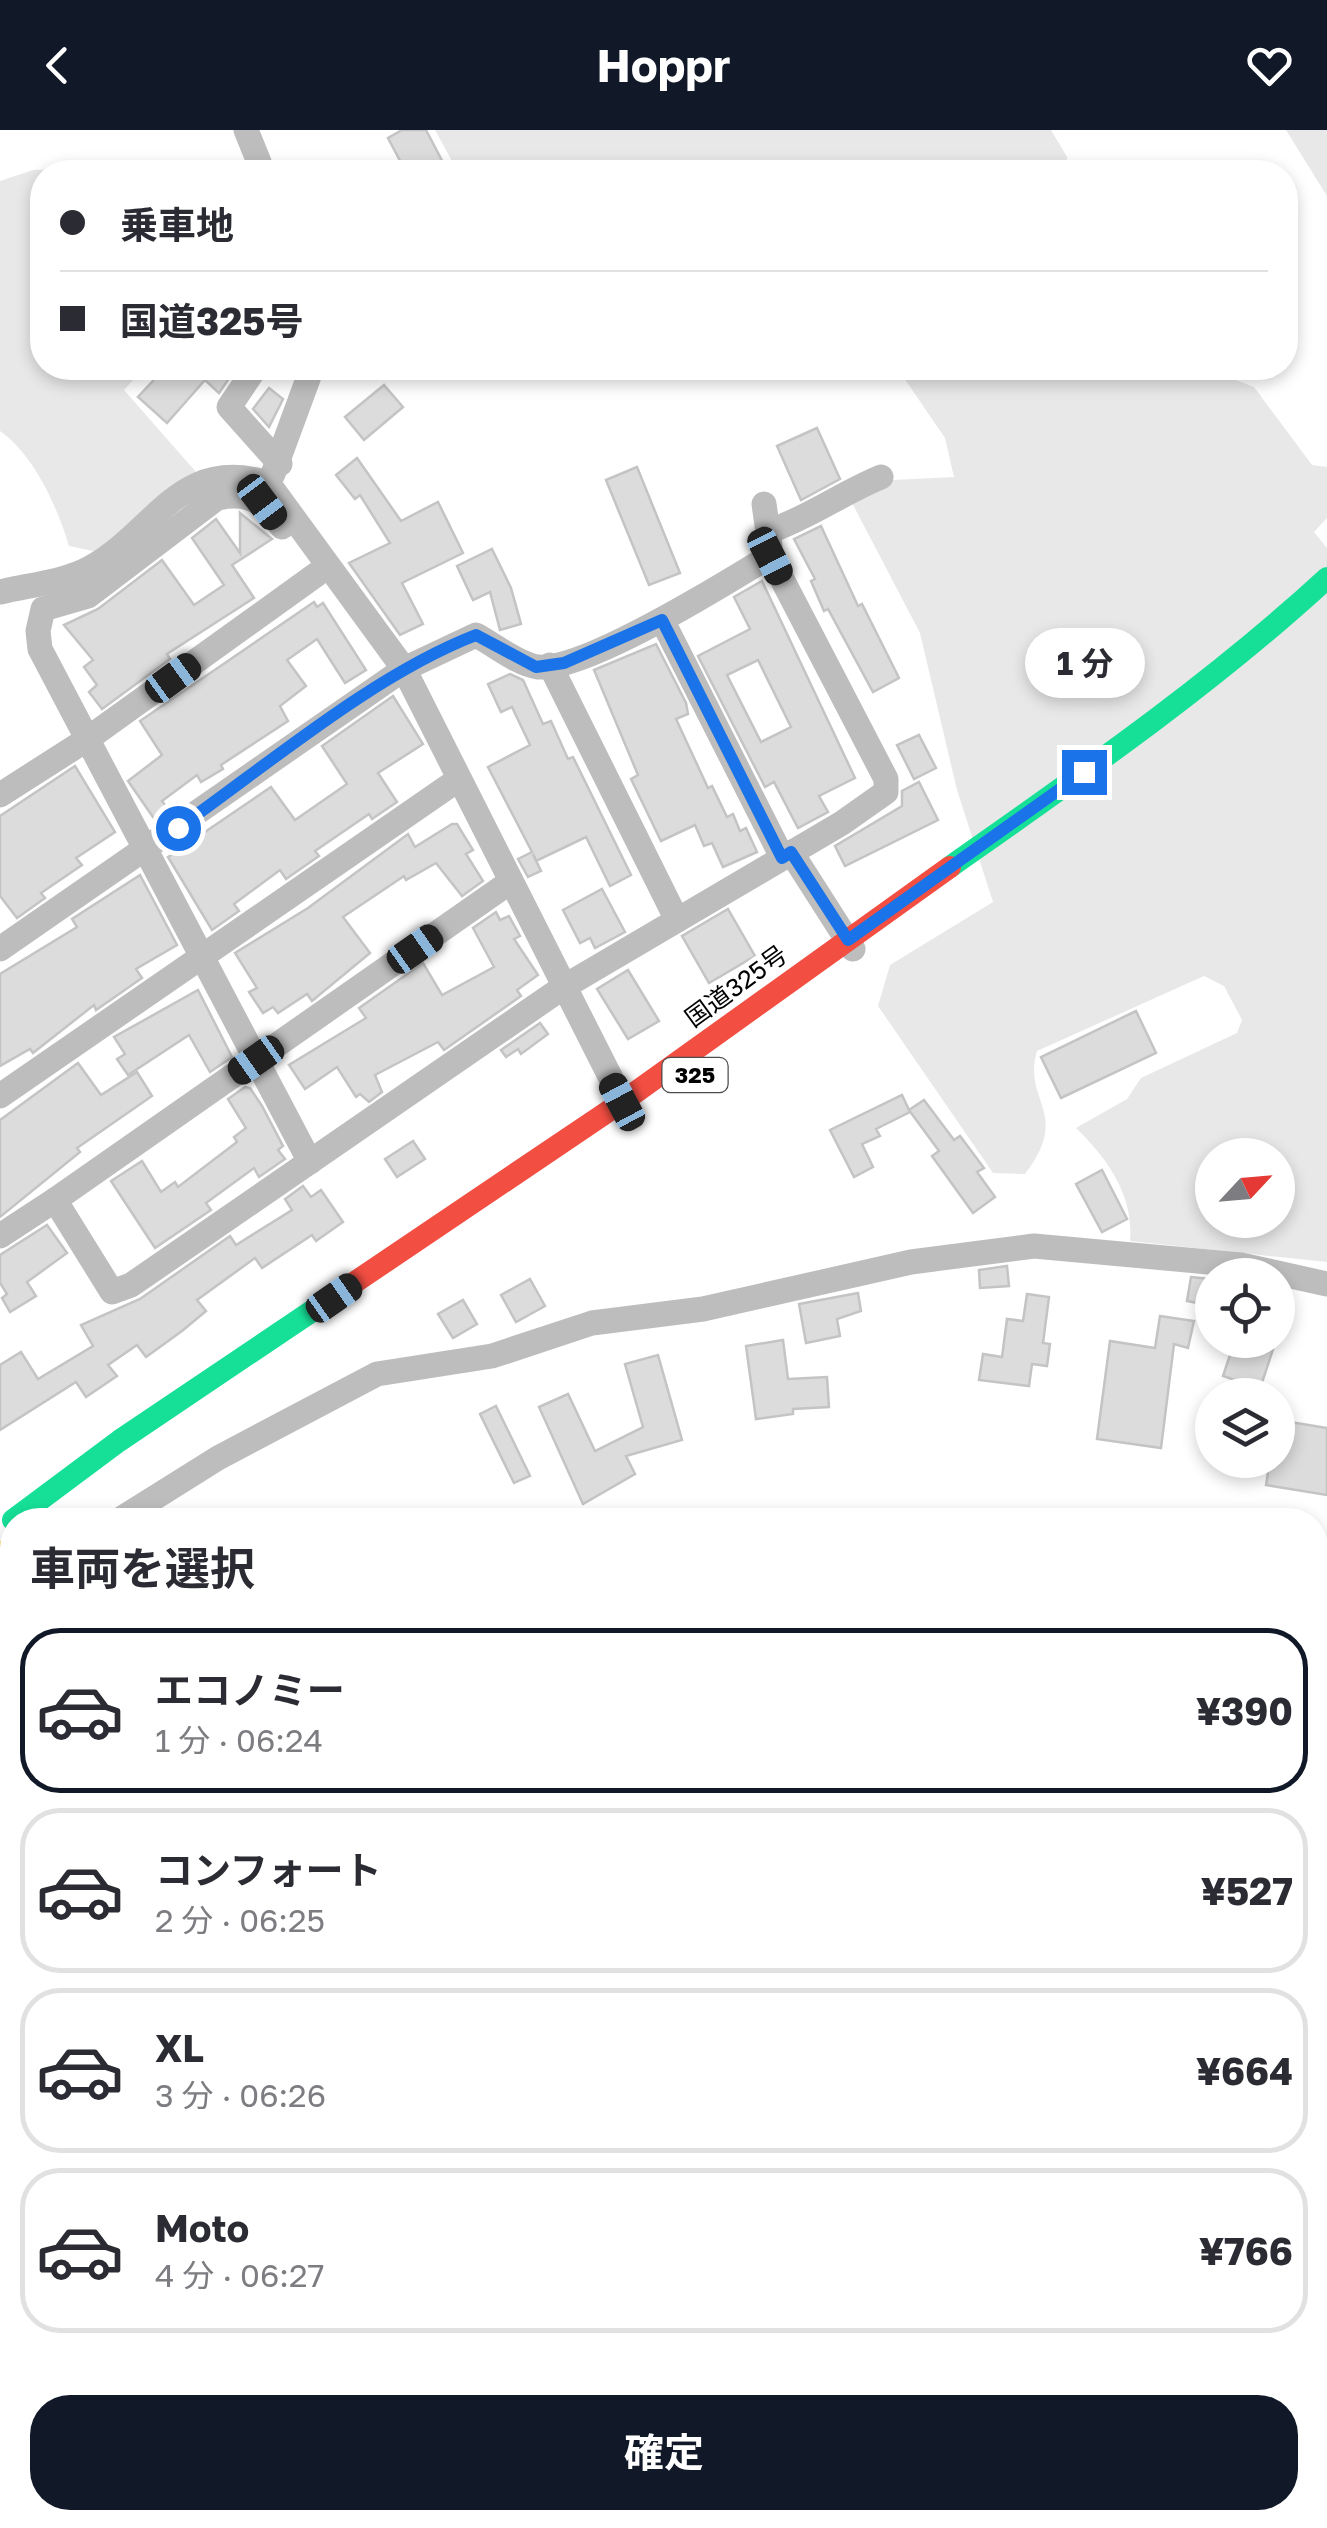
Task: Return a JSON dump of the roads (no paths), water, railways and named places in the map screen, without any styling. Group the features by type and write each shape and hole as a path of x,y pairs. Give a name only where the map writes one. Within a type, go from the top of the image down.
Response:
{"main road":[{"name":"国道325号","path":"277,1364 854,950 1286,615 1327,578"},
{"path":"1144,758 1254,673"},
{"name":"国道325号","path":"854,950 954,893"},
{"name":"国道325号","path":"29,1508 119,1441 627,1110"},
{"path":"68,1508 83,1498"}],"street":[{"path":"246,130 258,160"},
{"path":"247,380 229,407 404,669 627,1110"},
{"path":"274,473 308,380"},
{"path":"0,592 89,569 200,481 274,473"},
{"path":"0,949 404,669 476,635 536,667 550,665 662,620 846,492 881,477"},
{"path":"310,1162 86,740 40,649 38,630 42,609 88,596 217,498 240,493 262,502 318,574 350,593"},
{"path":"55,1200 112,1292 130,1285 562,988 886,792 886,779 770,544 764,504"},
{"path":"0,795 86,740 318,574"},
{"path":"662,620 786,855 854,950"},
{"path":"550,665 677,920"},
{"path":"0,1096 459,779"},
{"path":"0,1236 510,882"},
{"path":"139,1508 218,1458 378,1374 492,1356 592,1322 703,1309 911,1262 1034,1246 1241,1266 1327,1284"}]}
